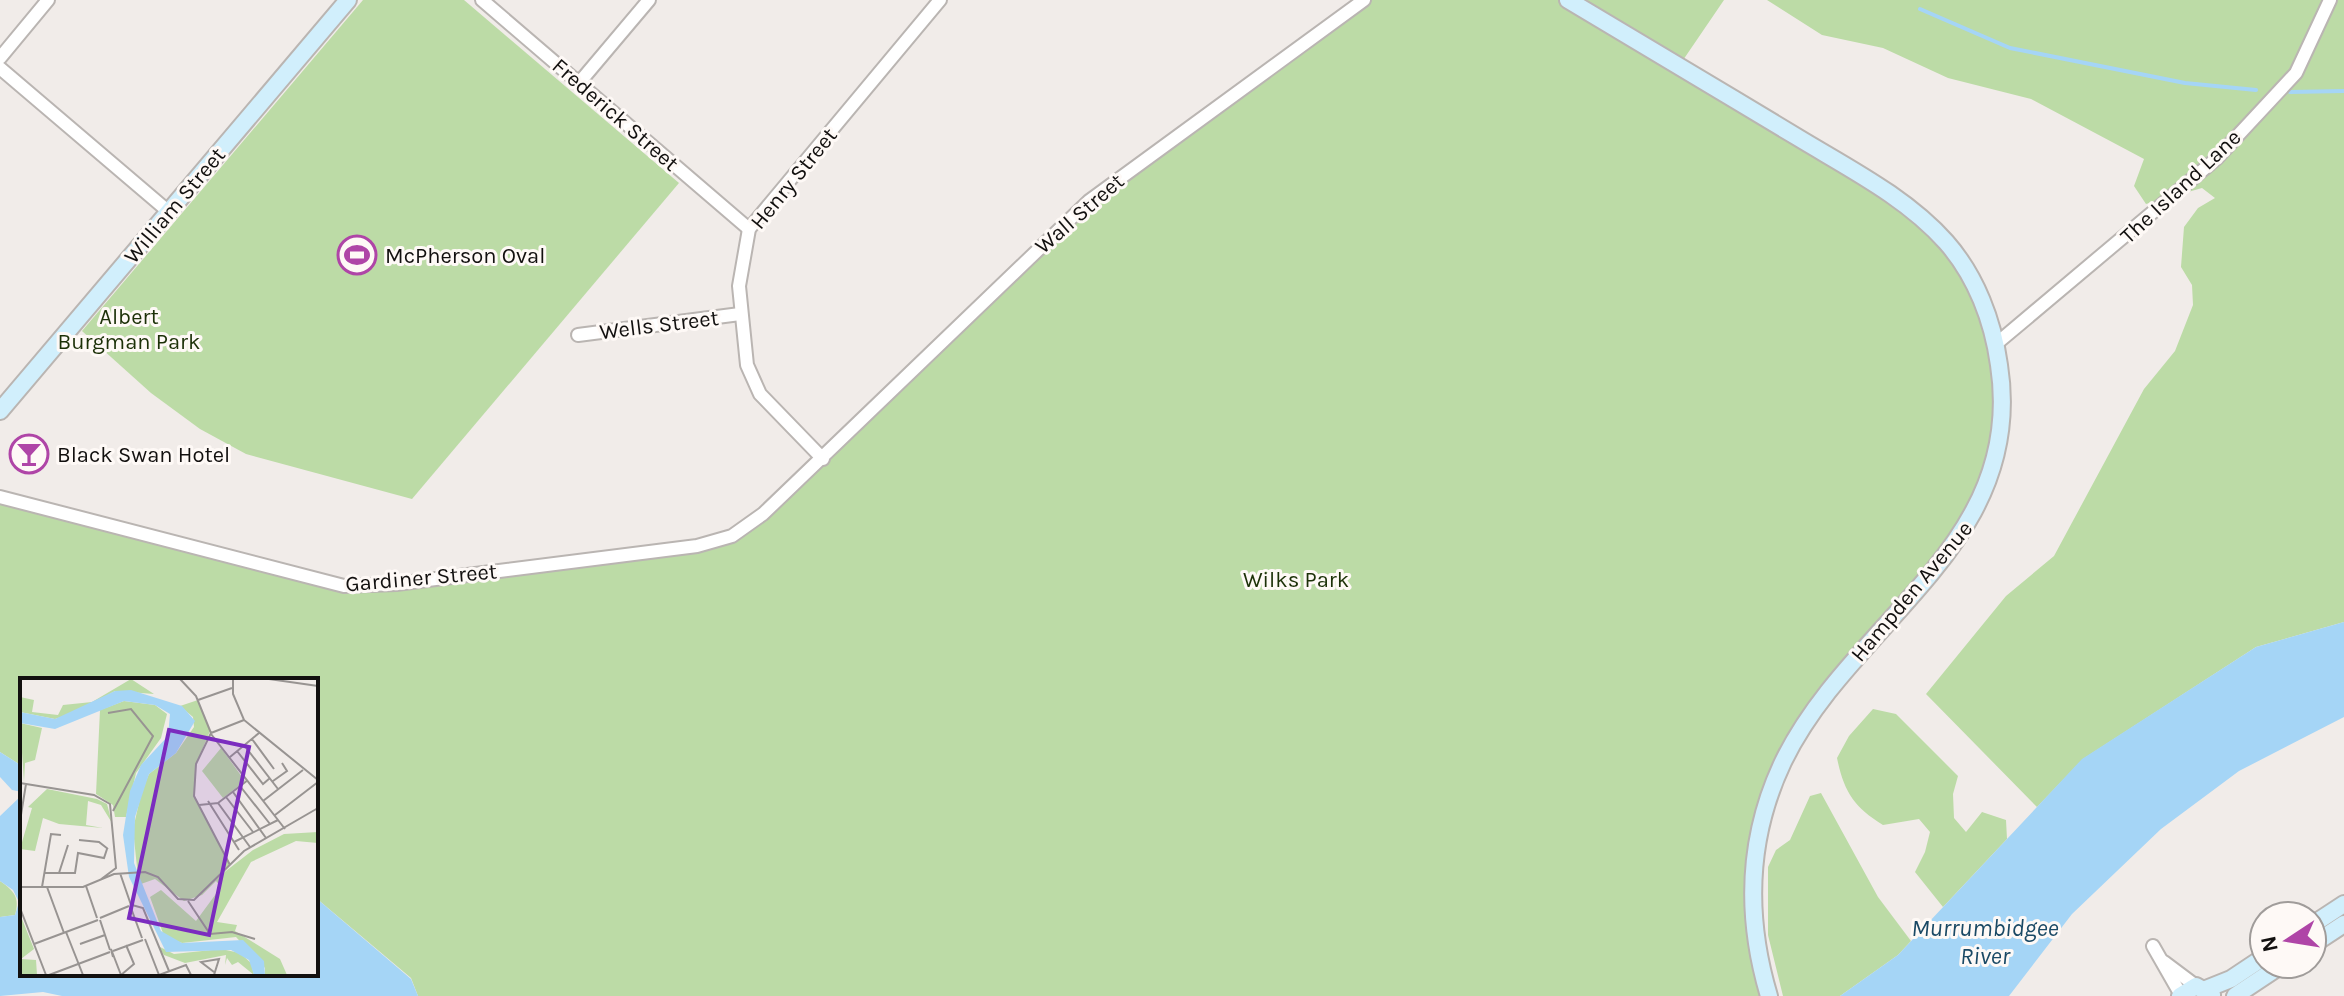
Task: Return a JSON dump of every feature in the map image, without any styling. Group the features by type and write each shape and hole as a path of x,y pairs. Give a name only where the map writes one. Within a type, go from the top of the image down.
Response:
{"main road":[{"name":"William Street","path":"0,411 348,0"},
{"name":"Hampden Avenue","path":"1568,0 1887,193 1945,241 1980,296 1996,344 2003,386 2002,426 1994,468 1981,502 1942,561 1839,677 1790,749 1765,806 1754,860 1752,908 1757,954 1769,996"},
{"path":"2180,996 2205,990 2248,968"},
{"path":"2235,996 2259,980"}],"street":[{"path":"0,58 48,0"},
{"name":"Frederick Street","path":"482,0 749,229"},
{"path":"579,83 649,0"},
{"name":"Henry Street","path":"823,459 760,394 747,365 739,286 749,229 940,0"},
{"name":"Wall Street","path":"823,459 1089,201 1364,0"},
{"name":"The Island Lane","path":"1996,344 2216,159 2296,73 2330,0"},
{"path":"0,68 169,212"},
{"name":"Wells Street","path":"578,335 740,314"},
{"name":"Gardiner Street","path":"0,497 319,582 367,587 715,542 748,527 823,459"},
{"path":"2180,996 2156,952 2205,990"}],"green space":[{"name":"McPherson Oval","path":"363,0 464,0 679,183 412,499 246,454 200,429 151,393 82,331"},
{"name":"Wilks Park","path":"1364,0 1568,0 1583,8 1588,0 1724,0 1679,66 1887,193 1969,274 2003,386 1981,502 1796,739 1758,834 1763,977 1757,984 1761,996 418,996 411,978 318,900 318,678 20,678 20,765 0,752 0,497 344,586 732,536 1059,227"},
{"path":"1767,0 2344,0 2344,622 2256,647 2083,759 2037,807 1926,694 2006,596 2054,556 2144,389 2175,351 2193,305 2192,285 2181,267 2184,227 2198,208 2215,198 2202,188 2146,204 2134,186 2144,159 2031,99 1948,78 1883,48 1822,35"},
{"path":"1873,709 1896,714 1958,776 1953,794 1954,818 1966,832 1982,812 2006,820 2007,839 1943,907 1915,872 1930,832 1919,819 1883,825 1858,805 1843,780 1837,758 1849,736"},
{"path":"1821,793 1878,897 1911,941 1898,955 1840,996 1783,996 1768,935 1768,867 1776,850 1790,840 1810,796"},
{"path":"0,881 15,895 15,915 0,917"}],"water":[{"name":"Murrumbidgee River","path":"2344,622 2344,717 2239,771 2161,829 2072,914 2009,996 1840,996 1898,955 2082,759 2256,647"},
{"path":"0,752 20,765 20,792 12,790 0,777"},
{"path":"20,797 20,976 318,976 318,900 411,979 418,996 62,996 43,992 0,996 0,917 15,915 19,902 13,890 0,881 0,816"}],"waterway":[{"path":"1920,9 2010,48 2185,83 2256,90"},
{"path":"2290,92 2344,91"}],"place":[{"name":"McPherson Oval","path":"357,255"},
{"name":"Black Swan Hotel","path":"29,454"}],"park label":[{"name":"Albert Burgman Park","path":"129,328"}]}
